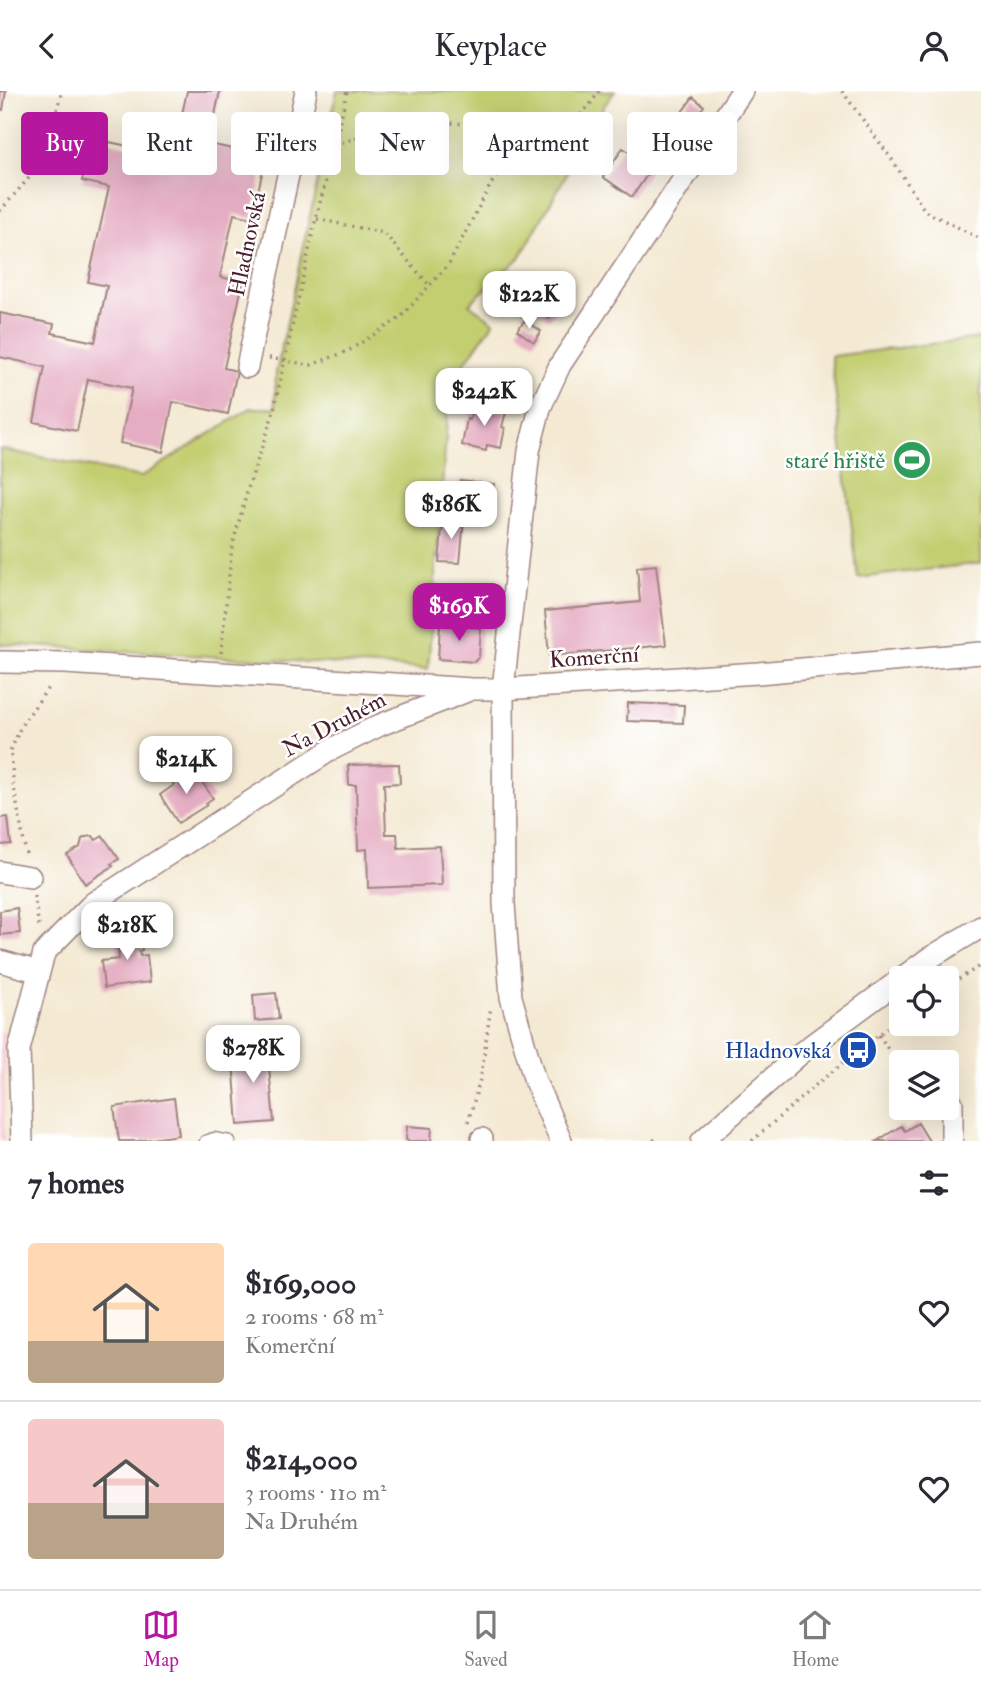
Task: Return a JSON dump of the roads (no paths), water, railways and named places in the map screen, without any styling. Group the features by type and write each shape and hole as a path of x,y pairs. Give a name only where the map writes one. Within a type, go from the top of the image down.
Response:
{"street":[{"name":"Hladnovská","path":"249,360 306,91"},
{"path":"561,1141 535,1081 511,997 504,904 503,689 529,451 540,408 560,365 742,91"},
{"name":"Komerční","path":"0,662 65,663 503,689 758,673 981,653"},
{"name":"Na Druhém","path":"42,963 93,903 332,749 380,725 472,689"},
{"path":"0,872 30,877"},
{"path":"917,966 981,927"},
{"path":"0,961 42,963 19,1050 22,1141"},
{"path":"702,1141 801,1053 889,987"},
{"path":"952,1120 952,1141"}],"lane":[{"path":"205,1141 214,1138 230,1141"}],"place":[{"name":"staré hřiště","path":"912,460"},
{"name":"Hladnovská","path":"858,1050"}]}
